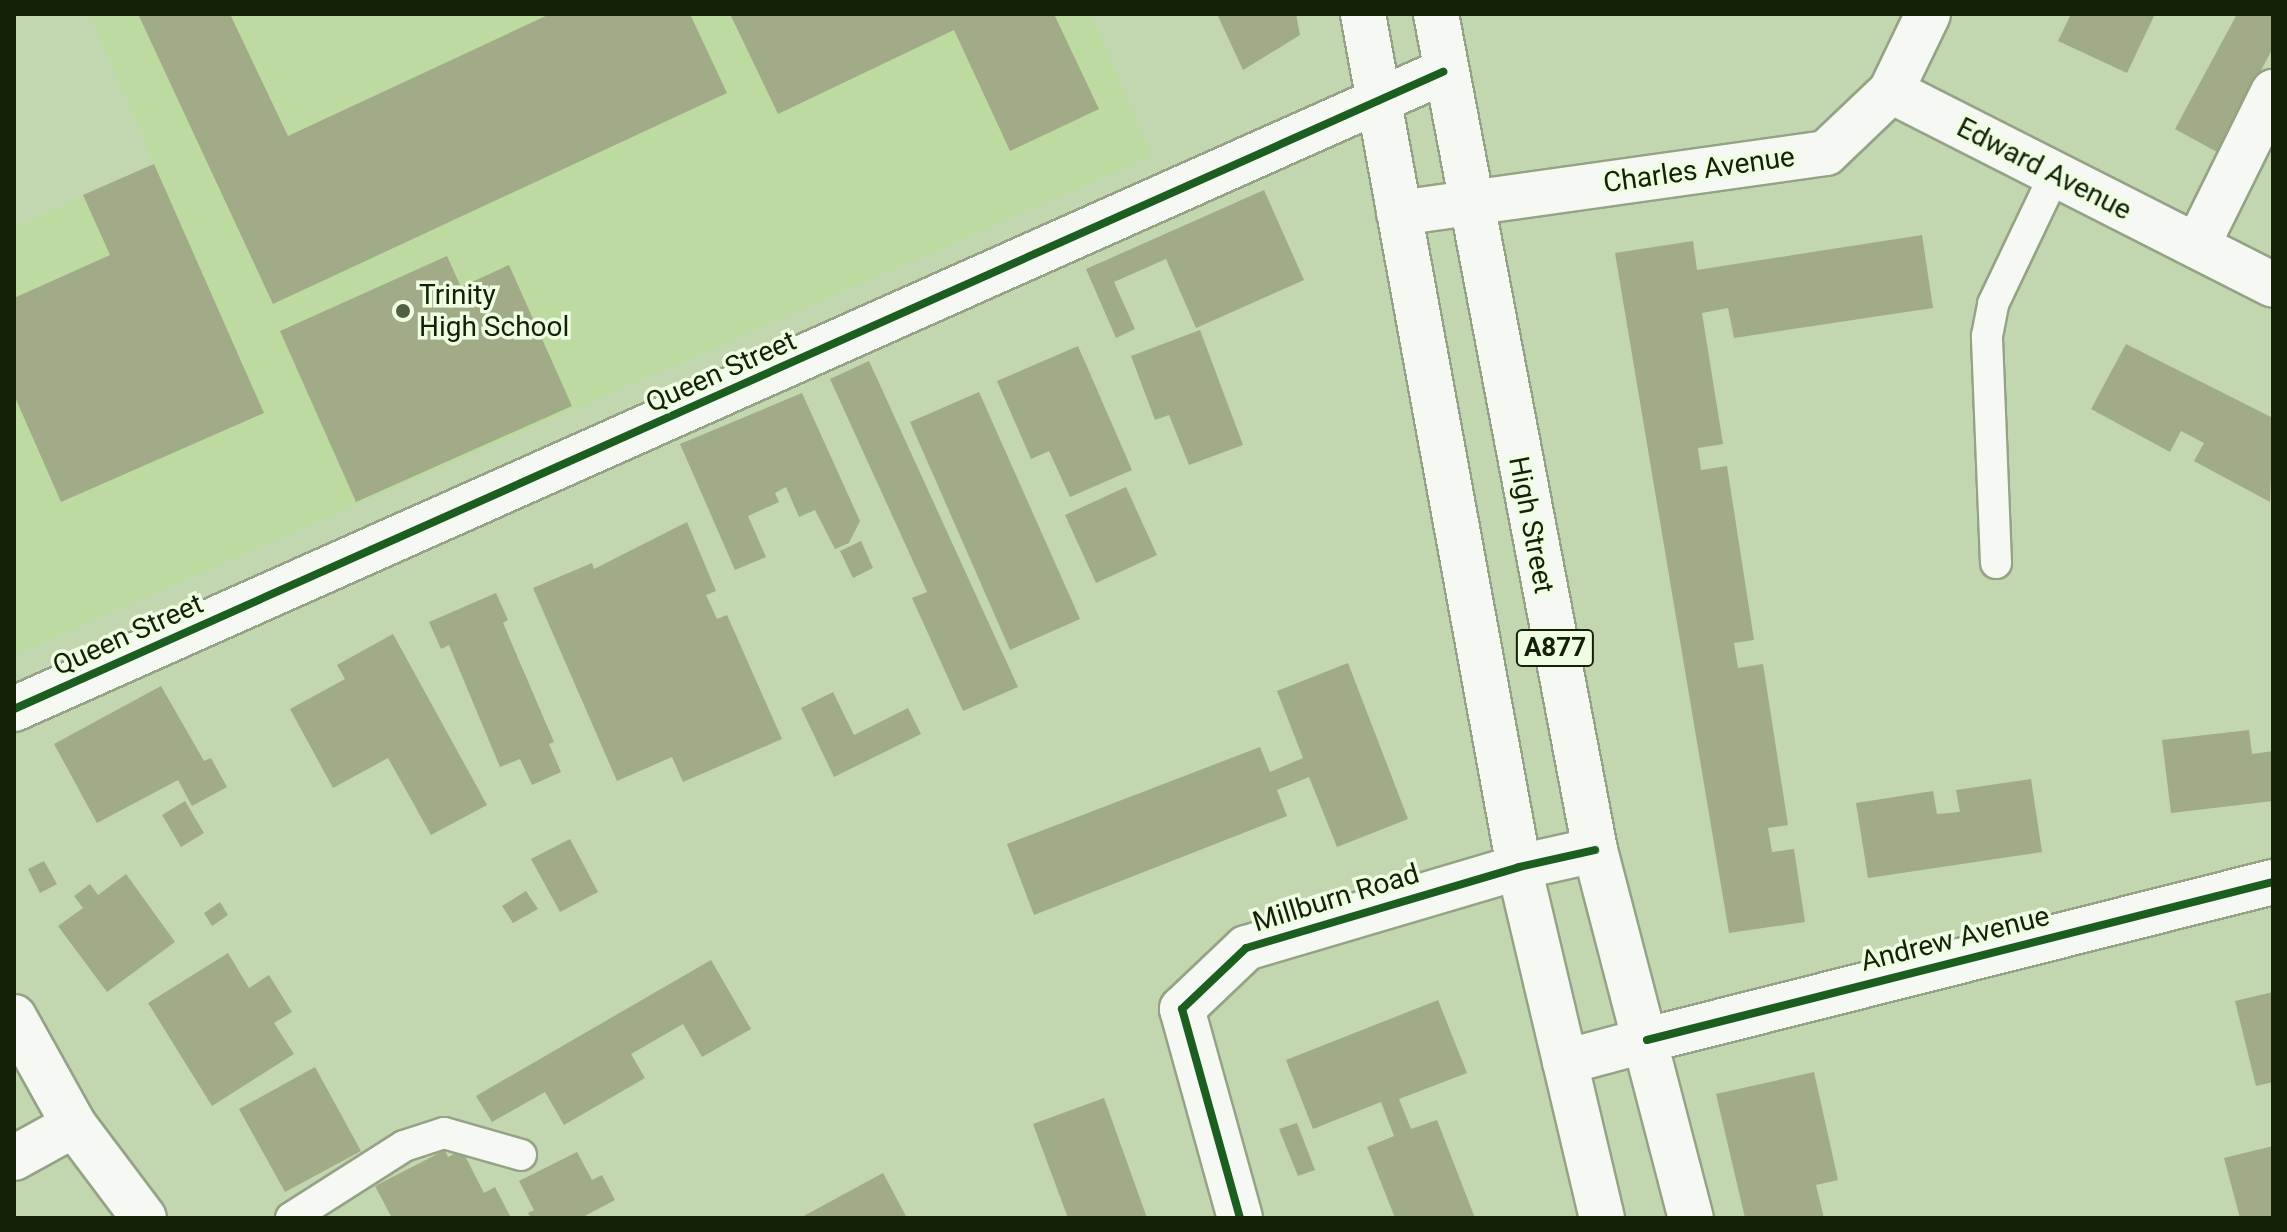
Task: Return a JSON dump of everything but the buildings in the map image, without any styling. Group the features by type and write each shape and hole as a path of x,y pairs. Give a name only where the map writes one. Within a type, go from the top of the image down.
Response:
{"street":[{"name":"A877","path":"1363,14 1519,867 1602,1218"},
{"name":"High Street","path":"1436,14 1443,72 1595,850 1691,1218"},
{"name":"Charles Avenue","path":"1399,213 1826,153 1891,91 1928,14"},
{"name":"Queen Street","path":"14,709 1380,105 1443,72"},
{"name":"Edward Avenue","path":"1891,91 2273,285"},
{"path":"2197,246 2273,92"},
{"name":"Millburn Road","path":"1240,1218 1182,1009 1246,948 1519,867 1595,850"},
{"name":"Andrew Avenue","path":"1565,1062 2273,882"},
{"path":"14,1017 74,1125 144,1218"},
{"path":"14,1158 74,1125"}],"lane":[{"path":"1996,563 1987,336 1993,304 2055,174"},
{"path":"291,1218 404,1146 444,1133 521,1155"}],"shaded area":[{"name":"Trinity High School","path":"90,14 1091,14 1152,156 14,655 14,228 154,163"}],"cycle path":[{"path":"14,709 1443,72"},
{"path":"1240,1218 1182,1009 1246,948 1519,867 1595,850"},
{"path":"1647,1040 2273,882"}],"place":[{"name":"Trinity High School","path":"403,311"}]}
